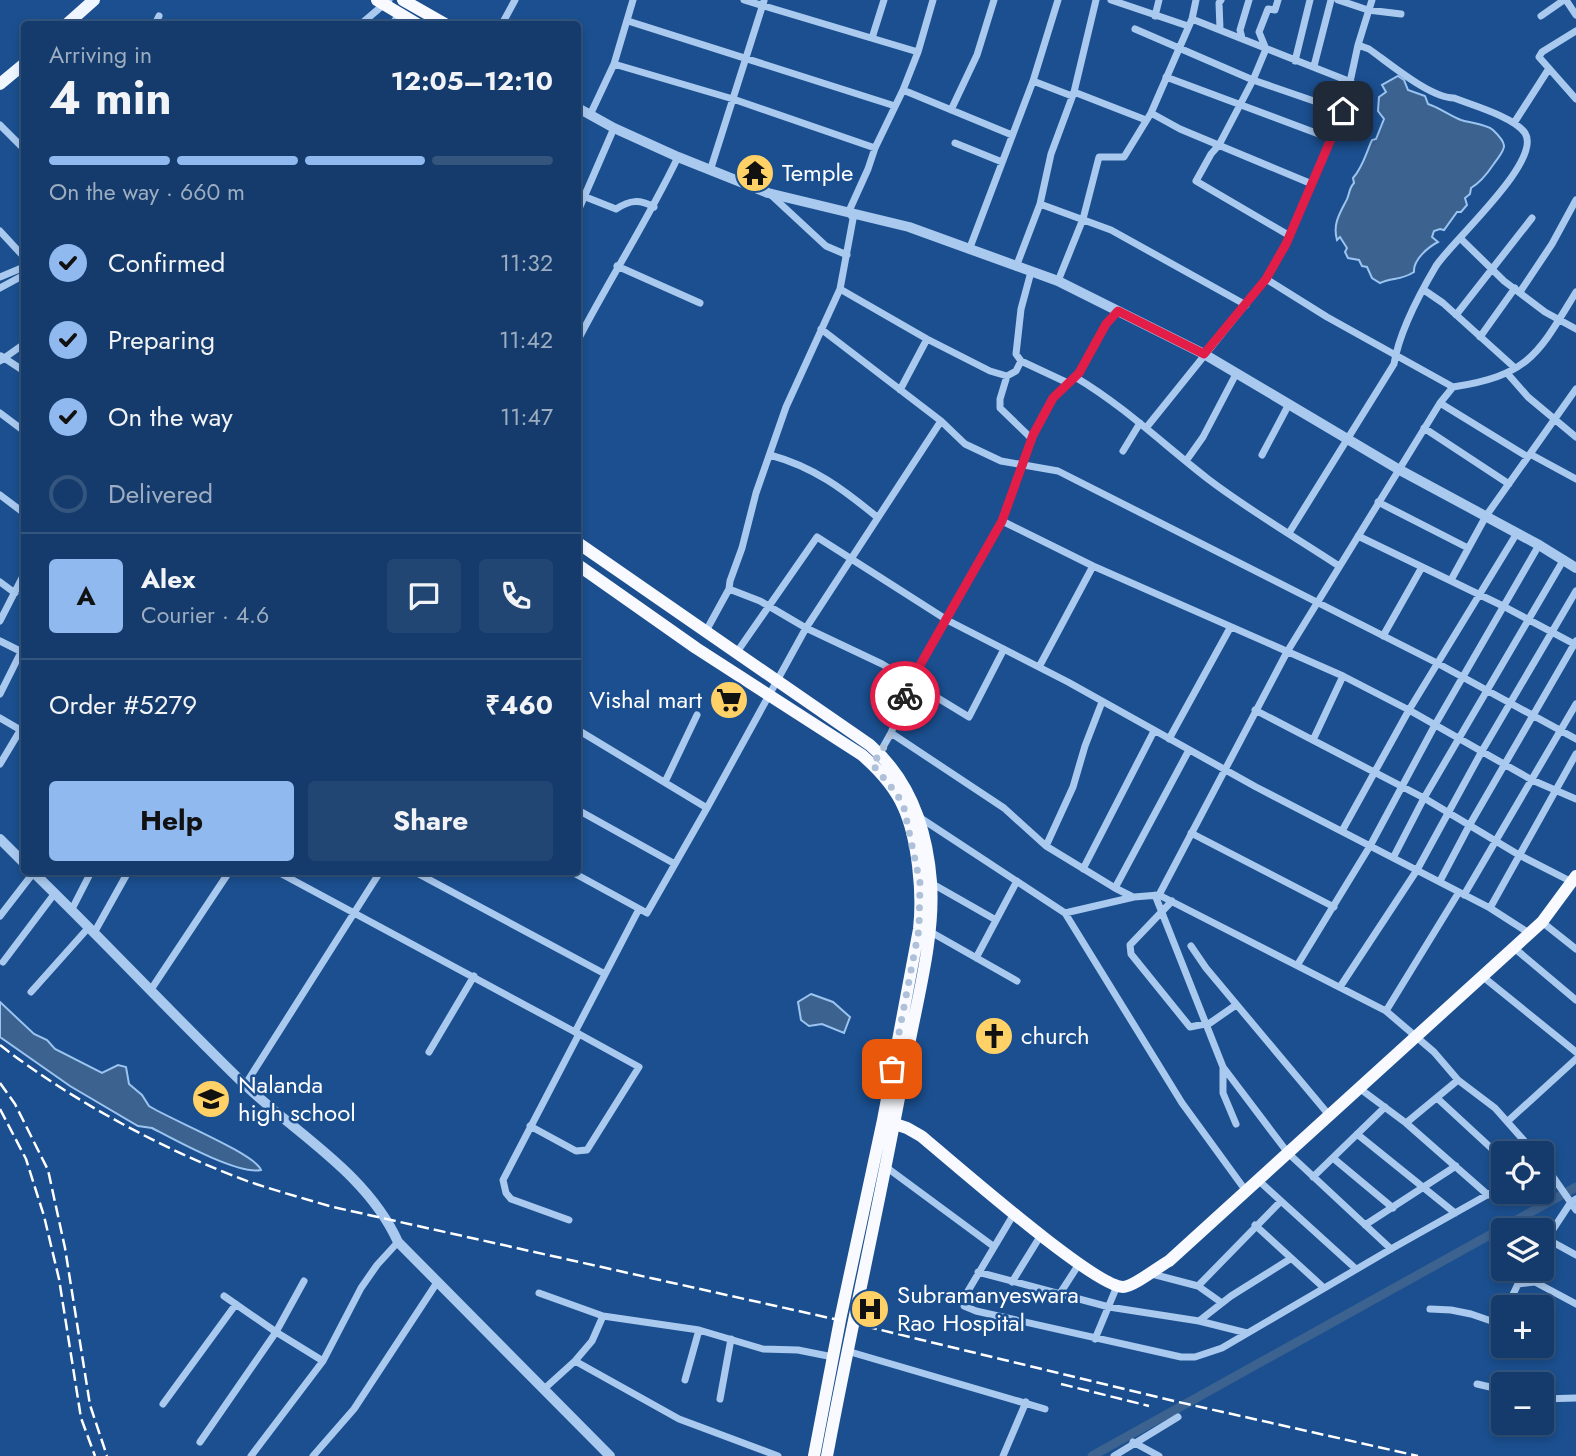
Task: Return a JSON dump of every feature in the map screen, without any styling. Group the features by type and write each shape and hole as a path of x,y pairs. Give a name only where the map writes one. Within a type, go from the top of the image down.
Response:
{"highway":[{"path":"403,0 440,21"},
{"path":"384,1 396,19"},
{"path":"582,547 777,679 876,759 906,788 919,817 931,883 929,931 889,1121 833,1357 814,1456"},
{"path":"581,567 696,648 876,759 904,808 916,856 921,904 919,929 889,1121 886,1167 827,1456"},
{"path":"889,1121 921,1136 1079,1264 1117,1286 1132,1286 1169,1261 1542,922 1574,879"}],"main road":[{"path":"70,21 94,0"},
{"path":"0,84 21,66"}],"street":[{"path":"504,21 514,0"},
{"path":"590,115 614,64 633,0"},
{"path":"744,0 764,2 918,52"},
{"path":"872,38 884,0"},
{"path":"849,211 903,90 918,52 933,0"},
{"path":"951,110 977,55 993,0"},
{"path":"969,250 1032,81 1058,0"},
{"path":"1016,267 1041,204 1051,155 1073,94 1096,0"},
{"path":"1111,0 1155,16 1220,29 1351,82"},
{"path":"1155,16 1159,0"},
{"path":"1058,281 1083,219 1099,157 1124,157 1148,116 1166,77 1190,23 1196,0"},
{"path":"1220,29 1219,4 1222,0"},
{"path":"1242,38 1240,30 1249,0"},
{"path":"1278,0 1275,10 1268,9 1259,32 1266,49 1253,80 1219,145 1196,181 1290,236"},
{"path":"1295,61 1310,0"},
{"path":"1314,66 1331,0"},
{"path":"1338,0 1368,10 1401,14"},
{"path":"1123,451 1246,305 1266,279 1290,236 1343,111 1358,45 1372,0"},
{"path":"1541,16 1565,0 1576,15"},
{"path":"364,21 384,1"},
{"path":"710,171 748,59 764,2"},
{"path":"156,21 159,16"},
{"path":"628,21 895,106"},
{"path":"1135,29 1253,80 1343,111"},
{"path":"1576,31 1540,55 1540,61 1576,99"},
{"path":"1289,533 1394,364 1396,353 1436,267 1503,188 1525,157 1528,144 1525,134 1514,123 1432,91 1369,49 1358,45"},
{"path":"614,64 733,99 875,148"},
{"path":"1514,123 1549,70"},
{"path":"1166,77 1332,139"},
{"path":"1032,81 1148,116 1312,184"},
{"path":"903,90 1012,135"},
{"path":"581,110 678,157 768,193 909,227 1058,281 1204,354 1398,469 1539,545 1576,568"},
{"path":"0,125 21,146"},
{"path":"614,128 581,195 616,209 632,201 645,202 654,207"},
{"path":"955,143 1002,162"},
{"path":"581,334 617,266 654,207 678,157"},
{"path":"768,193 826,246 846,255"},
{"path":"1480,337 1552,244 1576,200"},
{"path":"1041,204 1111,230 1246,305"},
{"path":"706,631 729,589 756,493 786,407 840,289 853,219 849,211"},
{"path":"1456,315 1532,218"},
{"path":"0,231 21,254"},
{"path":"1460,238 1491,269 1559,320 1576,329"},
{"path":"617,266 700,303"},
{"path":"0,277 21,268"},
{"path":"1031,272 1017,335 1016,354 1021,361 1068,383"},
{"path":"0,288 21,277"},
{"path":"1266,279 1327,317 1453,387"},
{"path":"840,289 989,371 1007,376 1016,371 1021,361"},
{"path":"1424,290 1515,368"},
{"path":"1391,1249 1288,1153 1223,1067 1157,895 1287,652 1440,403 1453,387 1507,373 1529,360 1543,345 1576,292"},
{"path":"876,759 891,733 911,681 1002,521 1032,439 1053,398 1075,377 1106,324 1118,311"},
{"path":"821,329 941,422 965,444 1002,461 1058,471 1437,663 1576,738"},
{"path":"900,390 927,339"},
{"path":"1,358 21,346"},
{"path":"1,358 21,368"},
{"path":"1507,373 1528,397 1576,436"},
{"path":"1186,461 1203,438 1236,374"},
{"path":"1007,376 1000,408 1032,439"},
{"path":"1075,377 1112,400 1252,511 1339,566"},
{"path":"1451,580 1486,516 1576,389"},
{"path":"1440,403 1576,479"},
{"path":"1262,455 1289,404"},
{"path":"0,413 21,428"},
{"path":"577,875 647,913 806,628 941,422"},
{"path":"1424,428 1509,484"},
{"path":"770,455 790,460 838,485 877,517"},
{"path":"0,495 21,511"},
{"path":"1378,502 1468,548"},
{"path":"1002,521 1093,566 1343,676 1532,780 1576,799"},
{"path":"1342,831 1409,710 1517,533"},
{"path":"1358,536 1576,643 1504,764 1440,881"},
{"path":"737,652 817,537 947,620 1440,881 1529,933"},
{"path":"1298,964 1370,846 1435,725 1539,545"},
{"path":"1393,858 1424,798 1564,559"},
{"path":"1039,667 1093,566"},
{"path":"1382,636 1422,567"},
{"path":"0,582 15,593"},
{"path":"0,621 21,585"},
{"path":"729,589 760,601 806,628 882,664 969,717 1004,649"},
{"path":"1340,987 1417,870 1482,751 1576,591"},
{"path":"1169,739 1230,628"},
{"path":"0,641 21,649"},
{"path":"0,694 21,656"},
{"path":"1313,740 1343,676"},
{"path":"1046,846 1073,787 1102,702"},
{"path":"1386,1011 1495,841 1576,704"},
{"path":"1255,710 1424,798 1519,855 1574,879"},
{"path":"665,782 697,715"},
{"path":"0,718 21,728"},
{"path":"1083,869 1154,731"},
{"path":"0,764 21,732"},
{"path":"581,732 707,808"},
{"path":"891,733 1004,808 1046,846 1134,897"},
{"path":"1115,888 1189,750"},
{"path":"1490,908 1576,754"},
{"path":"581,812 675,863"},
{"path":"919,817 1065,913 1182,1103 1246,1191"},
{"path":"1191,833 1334,907"},
{"path":"0,840 21,859"},
{"path":"0,916 31,875"},
{"path":"36,875 245,1085 370,1195 398,1242 610,1456"},
{"path":"72,909 89,875"},
{"path":"31,992 92,930 126,875"},
{"path":"150,990 227,875"},
{"path":"284,875 639,1067 587,1150 576,1152 530,1126"},
{"path":"245,1085 378,875"},
{"path":"421,875 605,974"},
{"path":"976,958 1017,881"},
{"path":"931,883 996,920"},
{"path":"4,962 55,893"},
{"path":"1065,913 1134,897 1157,895 1172,901 1386,1011 1434,1052 1458,1080 1508,1121 1525,1141"},
{"path":"1172,901 1130,945 1131,954 1190,1027 1210,1023 1236,1005"},
{"path":"569,1220 511,1199 506,1193 503,1180 639,909"},
{"path":"1542,922 1576,948"},
{"path":"929,931 1017,981"},
{"path":"1191,946 1236,1005 1329,1115"},
{"path":"1513,947 1576,1000"},
{"path":"429,1052 474,976"},
{"path":"1482,976 1576,1052"},
{"path":"1508,1121 1576,1059"},
{"path":"1223,1067 1223,1093 1236,1124"},
{"path":"1406,1124 1458,1080"},
{"path":"1359,1088 1406,1124 1488,1195"},
{"path":"1437,1098 1491,1148"},
{"path":"1313,1177 1385,1107"},
{"path":"1357,1134 1455,1213"},
{"path":"1333,1158 1393,1208"},
{"path":"1365,1225 1456,1166"},
{"path":"886,1167 993,1246"},
{"path":"1554,1176 1572,1199 1576,1210"},
{"path":"1258,1180 1356,1269"},
{"path":"1014,1212 963,1302 969,1308 1151,1352 1195,1357 1210,1353 1247,1333 1491,1193"},
{"path":"1554,1227 1572,1199"},
{"path":"1198,1286 1281,1201"},
{"path":"1255,1225 1324,1288"},
{"path":"1012,1282 1042,1234"},
{"path":"251,1456 323,1361 361,1288 398,1242"},
{"path":"1554,1246 1576,1255"},
{"path":"1199,1321 1290,1259"},
{"path":"1059,1295 1079,1264"},
{"path":"978,1272 1109,1307 1199,1321 1247,1333"},
{"path":"1148,1273 1198,1286 1222,1303"},
{"path":"313,1456 355,1409 438,1280"},
{"path":"200,1442 276,1332 304,1281"},
{"path":"1513,1295 1518,1284 1535,1282 1576,1304"},
{"path":"1095,1339 1117,1286"},
{"path":"539,1293 603,1316 699,1330 763,1349 798,1350 833,1357"},
{"path":"224,1296 323,1361"},
{"path":"163,1404 236,1304"},
{"path":"1430,1309 1451,1310 1491,1321"},
{"path":"544,1389 575,1361 592,1341 603,1316"},
{"path":"685,1380 699,1330"},
{"path":"720,1399 731,1339"},
{"path":"847,1351 1045,1409"},
{"path":"575,1361 679,1419 778,1456"},
{"path":"1477,1384 1491,1387"},
{"path":"1554,1399 1576,1398"},
{"path":"1003,1456 1026,1402"},
{"path":"1114,1456 1178,1417"},
{"path":"1133,1442 1159,1456"}],"water":[{"path":"1398,76 1404,80 1408,90 1425,96 1428,104 1461,120 1493,130 1502,140 1504,148 1486,175 1471,188 1470,194 1465,198 1467,205 1461,212 1457,212 1444,230 1434,231 1432,237 1438,242 1419,259 1414,272 1380,283 1372,278 1367,267 1362,266 1359,260 1348,258 1345,252 1347,248 1340,237 1337,240 1336,226 1354,183 1353,178 1362,165 1372,140 1376,139 1384,119 1378,111 1379,97 1386,92 1382,85"},
{"path":"811,994 833,1002 850,1017 844,1033 822,1024 809,1026 801,1020 798,1002"},
{"path":"0,1002 34,1034 47,1040 55,1049 102,1073 118,1065 126,1067 129,1084 142,1095 149,1106 229,1146 256,1163 261,1170 222,1162 152,1128 138,1126 70,1086 0,1037"}],"waterway":[{"path":"1092,1456 1576,1187"}],"railway":[{"path":"0,1045 56,1085 153,1140 218,1170 312,1201 852,1323 1174,1401 1418,1456"},
{"path":"0,1083 15,1104 48,1170 65,1248 90,1405 107,1456"},
{"path":"0,1109 26,1159 44,1216 59,1279 81,1418 95,1456"},
{"path":"1061,1384 1149,1406"}],"way so far":[{"path":"892,1069 919,929 920,883 904,808 884,776 872,764 881,754 905,696"}],"place":[{"name":"Temple","path":"755,173"},
{"name":"Vishal mart","path":"729,700"},
{"name":"church","path":"994,1036"},
{"name":"Nalanda high school","path":"211,1099"},
{"name":"Subramanyeswara Rao Hospital","path":"870,1309"}],"route":[{"path":"905,696 1002,521 1033,435 1043,415 1053,398 1079,373 1106,324 1118,311 1204,354 1266,279 1286,244 1343,111"}]}
